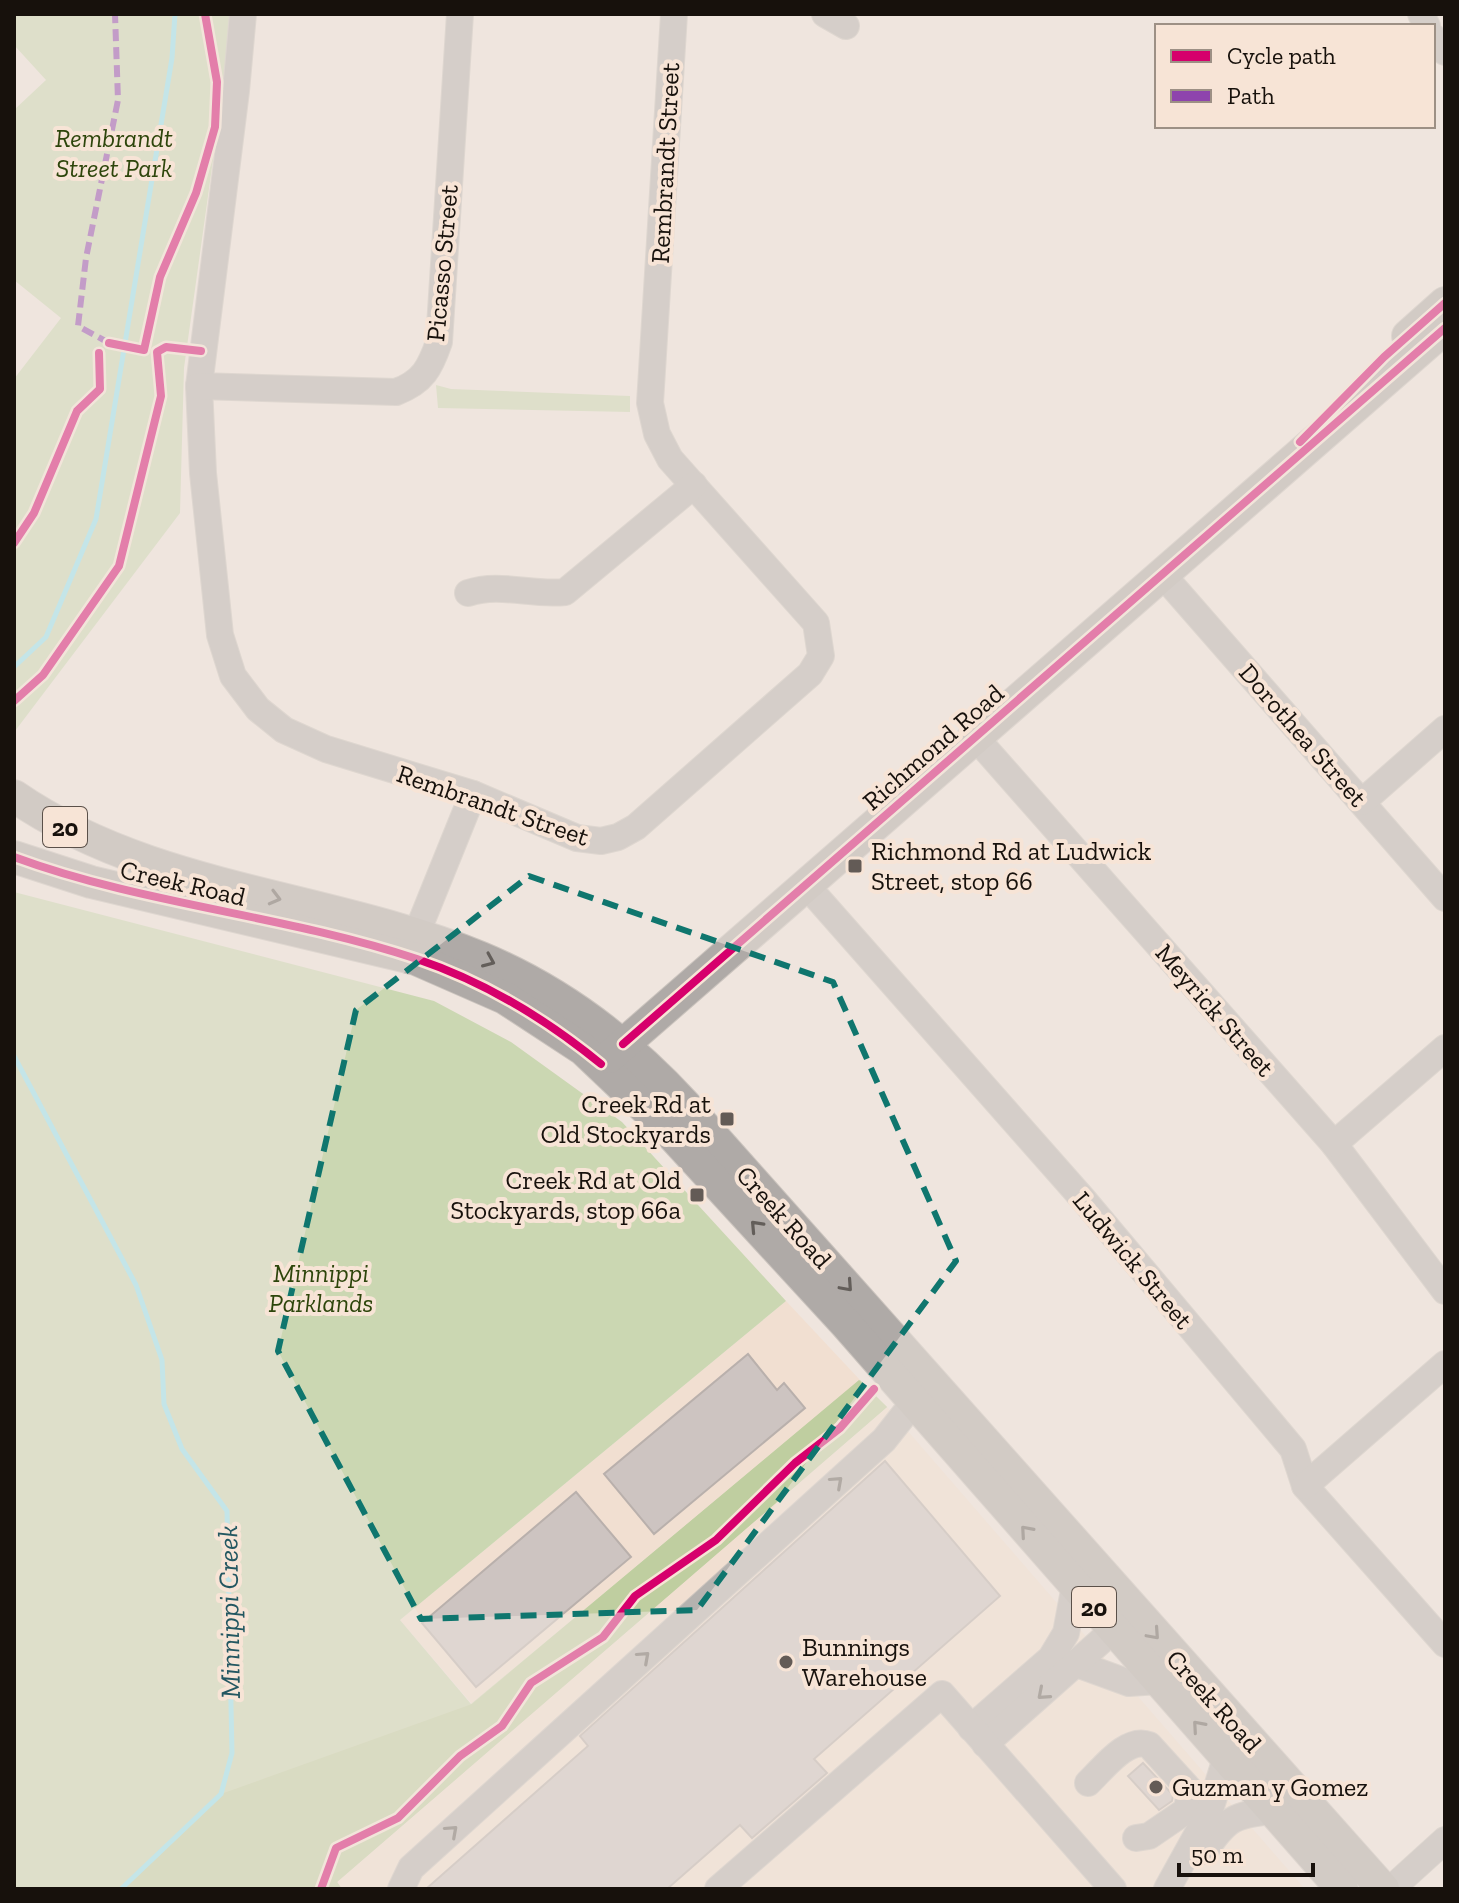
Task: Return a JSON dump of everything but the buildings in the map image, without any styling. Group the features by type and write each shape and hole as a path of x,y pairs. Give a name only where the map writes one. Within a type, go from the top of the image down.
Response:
{"main road":[{"name":"Richmond Road","path":"612,1054 1270,479 1300,442 1435,325 1445,303"},
{"name":"Creek Road","path":"14,796 74,831 120,853 177,872 416,935 509,970 561,999 612,1054 674,1137 914,1402 1342,1889"},
{"path":"66,875 63,848 74,831"},
{"name":"Creek Road","path":"14,857 66,875 416,959 505,998 612,1054 685,1105 1383,1889"}],"street":[{"name":"Rembrandt Street","path":"243,14 199,386 203,473 220,635 233,676 258,709 284,730 326,749 473,794 577,838 601,841 618,837 636,827 810,674 821,656 816,623 670,459 657,434 650,403 674,14"},
{"name":"Picasso Street","path":"199,386 396,392 412,386 429,371 439,342 460,14"},
{"path":"468,593 486,587 546,594 565,592 694,485"},
{"name":"Dorothea Street","path":"1161,573 1445,898"},
{"path":"1362,802 1445,729"},
{"name":"Meyrick Street","path":"975,737 1334,1144 1445,1291"},
{"path":"416,935 473,794"},
{"name":"Ludwick Street","path":"806,885 1083,1199 1293,1449 1305,1486 1445,1644"},
{"path":"1334,1144 1445,1048"},
{"path":"1305,1486 1445,1364"},
{"path":"401,1889 411,1868 884,1440 914,1402"},
{"path":"978,1736 1051,1658 1066,1633 1075,1585"},
{"path":"978,1736 1077,1664 1113,1628 1117,1614 1116,1591"},
{"path":"1077,1664 1129,1683 1159,1681"},
{"path":"718,1889 942,1694 1113,1889"},
{"path":"1088,1783 1131,1744 1140,1741 1149,1745 1190,1790 1187,1810 1149,1836 1136,1838"},
{"path":"1167,1889 1209,1813 1226,1758"},
{"path":"1179,1889 1224,1824 1249,1813 1273,1811"},
{"path":"1391,1889 1445,1840"}],"highlighted area":[{"path":"529,876 833,982 956,1261 697,1610 421,1619 278,1351 356,1010"}],"shaded area":[{"path":"786,1301 860,1380 472,1704 400,1620"},
{"path":"887,1407 1305,1889 342,1889 336,1882"}],"green space":[{"name":"Rembrandt Street Park","path":"14,14 233,14 184,368 180,513 15,731 14,379 61,318 14,280 14,110 46,80 14,45"},
{"path":"436,385 451,389 630,396 630,412 438,408"},
{"name":"Minnippi Parklands","path":"14,892 434,1001 511,1042 622,1122 786,1301 400,1620 471,1704 860,1380 887,1407 337,1882 342,1889 14,1889"},
{"path":"859,1380 887,1407 337,1882 342,1889 121,1889 221,1794 472,1704"}],"waterway":[{"name":"Minnippi Creek","path":"14,667 46,637 96,519 172,58 175,14"},
{"name":"Minnippi Creek","path":"14,1056 136,1285 162,1360 164,1404 182,1449 227,1511 232,1753 221,1794 121,1889"}],"marked path":[{"path":"109,343 78,326 86,258 118,100 115,14"}],"cycle path":[{"path":"109,343 144,350 160,277 196,193 215,127 217,82 205,14"},
{"path":"1300,442 1384,357 1445,303"},
{"path":"623,1044 1445,328"},
{"path":"14,701 43,675 119,566 161,396 157,352 166,347 201,351"},
{"path":"14,543 34,513 77,411 100,389 99,353"},
{"path":"14,857 113,887 317,931 417,959 467,979 514,1003 601,1064"},
{"path":"321,1889 336,1848 398,1818 460,1756 502,1726 531,1683 603,1637 635,1596 716,1540 795,1463 840,1428 874,1389"}],"place":[{"name":"Richmond Rd at Ludwick Street, stop 66","path":"855,866"},
{"name":"Creek Rd at Old Stockyards","path":"727,1119"},
{"name":"Creek Rd at Old Stockyards, stop 66a","path":"697,1195"},
{"name":"Bunnings Warehouse","path":"786,1662"},
{"name":"Guzman y Gomez","path":"1156,1787"}]}
